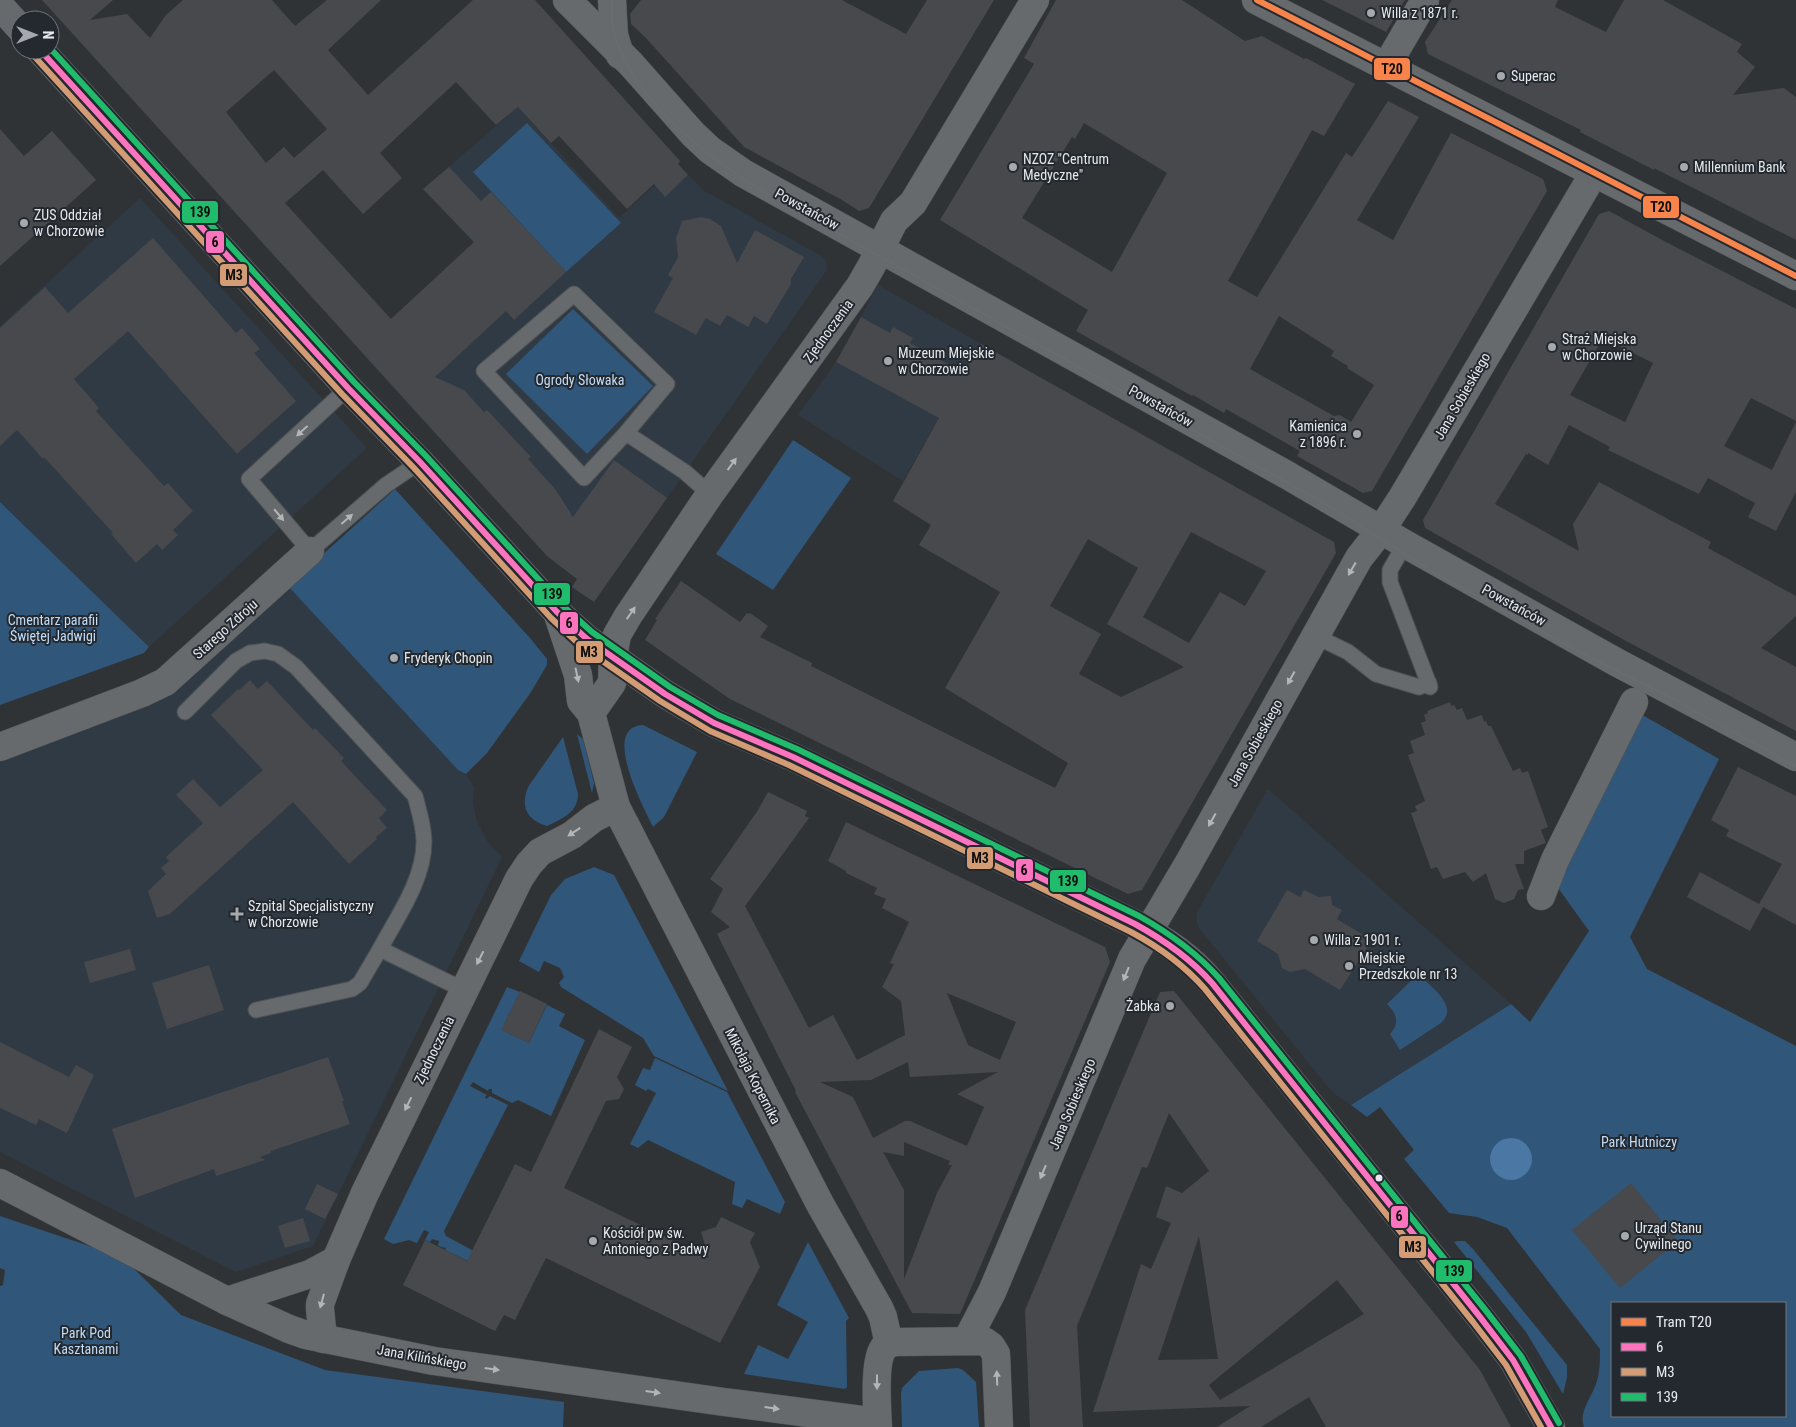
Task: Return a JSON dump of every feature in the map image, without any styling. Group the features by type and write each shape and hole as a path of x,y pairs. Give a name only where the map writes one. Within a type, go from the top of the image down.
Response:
{"street":[{"name":"Powstańców","path":"568,0 620,55 631,64 693,134 727,162 761,184 1287,475 1405,544 1648,679 1796,757"},
{"path":"612,0 614,35 620,55"},
{"name":"Zjednoczenia","path":"591,713 612,683 613,657 617,635 710,494 856,292 872,266 894,221 913,203 1035,0"},
{"path":"1256,0 1796,276"},
{"path":"1386,67 1425,0"},
{"path":"0,6 10,17"},
{"path":"49,60 348,388 420,462 557,612 582,635 665,694 714,723 793,757 1149,931 1185,955 1201,970 1223,997 1506,1351 1551,1427"},
{"name":"Jana Sobieskiego","path":"967,1340 992,1292 1132,959 1359,558 1381,530 1402,498 1594,173"},
{"name":"Starego Zdroju","path":"0,747 142,694 165,682 310,551"},
{"name":"Mikołaja Kopernika","path":"557,612 578,675 581,701 591,713 616,807 820,1204 884,1317 889,1344"},
{"path":"1541,896 1555,860 1634,702"},
{"name":"Zjednoczenia","path":"323,1339 320,1304 336,1260 365,1193 519,879 540,852 572,835 594,818 616,807"},
{"name":"Jana Kilińskiego","path":"0,1184 227,1301 289,1329 323,1339 434,1361 878,1424"},
{"path":"227,1301 310,1274 336,1260"},
{"path":"878,1424 877,1361 883,1349 889,1344 967,1340 984,1341 991,1346 996,1354 999,1427"}],"lane":[{"path":"574,294 667,384 626,433 584,478 484,371 574,294"},
{"path":"310,551 249,479 348,388"},
{"path":"626,433 686,472 710,494"},
{"name":"Starego Zdroju","path":"310,551 386,485 420,462"},
{"path":"1315,636 1348,652 1376,674 1419,687 1429,685 1390,582 1390,570 1405,544"},
{"path":"185,712 236,661 250,653 265,651 278,654 296,667 415,796 422,823 424,843 420,870 408,897 360,983 352,989 256,1010"},
{"path":"1634,702 1648,679"},
{"path":"380,949 464,990"}],"shaded area":[{"path":"518,107 619,218 678,164 703,190 825,258 827,270 594,602 572,587 577,579 547,556 358,349 474,243 423,189"},
{"path":"140,198 367,448 149,647 0,502 0,326"},
{"path":"878,285 981,344 903,481 798,415 836,362"},
{"name":"Szpital Specjalistyczny w Chorzowie","path":"288,586 458,770 466,774 474,787 473,802 476,819 487,841 502,857 313,1246 236,1272 0,1152 0,758 169,693"},
{"name":"Miejskie Przedszkole nr 13","path":"1268,789 1511,1004 1351,1105 1332,1092 1199,928 1197,923 1197,912"},
{"path":"1515,1138 1523,1141 1529,1147 1532,1159 1529,1171 1523,1177 1507,1180 1499,1177 1493,1171 1490,1155 1493,1147 1499,1141"}],"green space":[{"path":"527,123 621,223 566,272 473,172"},
{"name":"Ogrody Słowaka","path":"573,309 653,386 587,454 506,374"},
{"path":"793,440 851,478 773,590 716,554"},
{"path":"395,489 547,659 547,665 531,692 487,753 466,774 458,770 288,586"},
{"name":"Cmentarz parafii Świętej Jadwigi","path":"0,502 149,647 144,653 0,705"},
{"name":"Park Hutniczy","path":"1639,713 1719,759 1630,937 1647,969 1796,1046 1796,1427 1584,1427 1584,1409 1598,1377 1600,1349 1507,1228 1477,1217 1449,1213 1404,1159 1414,1150 1380,1107 1367,1117 1351,1105 1511,1004 1530,1022 1589,931 1556,885"},
{"path":"643,725 697,752 664,817 653,827 628,770 625,753 625,739 631,729"},
{"path":"577,734 583,739 594,783 592,793"},
{"path":"563,737 578,794 577,801 572,811 547,826 534,820 527,812 525,807 526,794 528,787"},
{"path":"594,867 614,875 728,1091 654,1056 643,1038 561,987 559,983 564,977 560,968 544,961 539,972 519,961 551,895 565,879"},
{"path":"1418,974 1436,990 1445,1003 1446,1017 1441,1023 1400,1050 1390,1034 1395,1026 1396,1019 1393,1011 1387,1004"},
{"path":"507,987 520,992 502,1030 529,1043 547,1005 565,1014 559,1026 585,1040 551,1116 518,1100 512,1103 492,1093 492,1089 488,1091 473,1082 470,1086 487,1095 486,1099 490,1096 508,1105 444,1231 446,1236 490,1260 472,1263 445,1250 446,1248 438,1246 439,1241 432,1239 430,1242 425,1240 429,1232 424,1230 417,1243 409,1240 393,1244 384,1239"},
{"path":"655,1058 727,1092 785,1202 780,1214 747,1199 742,1208 732,1204 735,1182 648,1140 638,1148 630,1144 656,1093 648,1089 646,1091 635,1085 643,1068 650,1070"},
{"name":"Park Pod Kasztanami","path":"0,1216 122,1257 181,1315 325,1370 564,1402 563,1427 0,1427 0,1286 3,1285 5,1270 0,1268"},
{"path":"1465,1241 1473,1249 1567,1365 1567,1377 1563,1394 1526,1332 1454,1242"},
{"path":"808,1242 849,1318 846,1321 847,1387 845,1389 744,1374 758,1345 788,1359 808,1322 777,1305"},
{"path":"958,1368 976,1382 979,1427 902,1427 902,1388 919,1371"}],"building":[{"path":"42,0 113,0 90,20 127,14 150,38 166,15 183,0 272,0 295,26 327,0 381,0 328,50 368,95 473,0 535,0 680,161 678,164 688,175 665,197 654,184 627,209 559,136 551,143 518,107 496,125 456,82 380,153 402,178 363,214 323,170 285,203 391,319 474,242 423,189 449,167 481,201 491,192 566,272 514,320 506,311 435,377 464,390 484,412 487,410 531,457 528,459 556,490 573,517 614,460 667,498 594,602 572,587 577,579 547,556 60,20 60,10 51,10","holes":["274,70 327,129 294,158 284,147 266,163 226,112"]},
{"path":"641,0 842,0 906,34 927,0 994,0 869,208 859,211 744,147 646,38 631,24 630,14"},
{"path":"1056,0 1182,0 1245,41 1262,36 1355,84 1324,136 1312,130 1228,281 1257,297 1346,153 1352,157 1388,101 1419,117 1357,220 1393,240 1451,133 1543,179 1547,191 1372,491 1363,493 1297,456 1300,451 1226,409 1224,413 1076,331 1088,310 940,220 1034,64 1024,58","holes":["1084,123 1167,173 1112,272 1022,218 1072,137 1075,139","1279,316 1334,351 1331,356 1374,385 1351,422 1340,415 1334,416 1250,369"]},
{"name":"Willa z 1871 r.","path":"1322,0 1405,0 1386,32"},
{"path":"1452,0 1558,0 1555,7 1606,32 1624,0 1663,0 1742,44 1737,52 1755,67 1733,95 1784,88 1796,97 1796,240 1654,168 1654,170 1580,132 1581,130 1428,54 1425,42"},
{"name":"ZUS Oddział w Chorzowie","path":"0,129 24,156 52,131 96,180 0,266"},
{"path":"1609,211 1796,309 1796,421 1751,398 1724,446 1772,470 1796,422 1796,492 1776,531 1748,517 1755,503 1708,478 1699,494 1608,450 1610,447 1569,425 1548,465 1528,453 1528,455 1526,454 1495,504 1579,551 1573,524 1599,482 1711,542 1708,548 1796,596 1796,616 1761,648 1796,667 1796,731 1626,641 1425,528 1423,520 1599,214","holes":["1603,338 1653,363 1625,422 1570,395"]},
{"path":"701,217 710,219 721,226 737,263 755,230 804,257 791,279 791,284 767,324 754,316 748,327 727,315 720,326 706,318 696,335 654,312 673,278 668,275 678,257 676,238 682,221"},
{"path":"153,238 236,333 242,328 260,349 254,353 296,401 237,454 128,331 74,379 99,408 96,411 122,440 164,486 168,483 193,511 173,530 178,535 162,550 157,544 136,563 111,534 113,533 17,430 0,446 0,328 45,287 68,313"},
{"path":"861,317 890,333 893,327 913,338 910,343 964,373 981,344 1334,542 1336,553 1142,890 1128,894 730,699 645,640 657,620 655,619 681,581 740,622 747,613 750,613 768,626 760,637 812,663 811,666 1055,788 1068,763 945,688 1000,592 919,545 931,525 893,501 939,418 836,362","holes":["1191,532 1266,571 1245,606 1220,592 1189,643 1143,617","1088,539 1138,568 1107,624 1184,667 1121,697 1079,674 1101,634 1050,606"]},
{"path":"250,680 258,689 267,681 313,730 315,728 344,758 341,761 387,810 379,818 387,828 349,864 293,802 170,914 157,918 148,891 166,874 161,868 169,861 166,857 203,823 176,795 193,779 220,807 263,770 211,715"},
{"path":"1450,702 1451,706 1454,705 1457,710 1462,708 1467,720 1482,715 1484,722 1486,721 1488,726 1491,726 1513,771 1520,768 1522,773 1528,771 1548,827 1541,830 1546,843 1524,851 1524,864 1515,864 1524,889 1518,890 1514,899 1504,903 1495,899 1486,873 1473,882 1465,872 1443,879 1437,867 1431,869 1411,813 1417,811 1415,806 1425,801 1408,755 1414,753 1410,741 1425,735 1421,723 1426,721 1424,715 1428,713 1427,711"},
{"path":"1738,767 1796,796 1796,925 1763,907 1750,931 1687,897 1700,872 1759,904 1782,864 1726,836 1729,830 1711,820"},
{"path":"768,792 807,811 805,816 809,818 745,906 809,1028 833,1015 857,1060 905,1035 901,1001 882,987 894,964 890,963 909,922 882,908 886,899 874,894 877,888 846,873 846,871 828,861 846,822 1105,947 1110,962 960,1314 912,1313 795,1092 717,934 730,927 711,912 723,889 710,879 758,810","holes":["947,993 1016,1022 1000,1060 968,1045","908,1062 910,1077 998,1072 957,1094 984,1107 967,1146 910,1121 905,1121 873,1138 853,1097 820,1082 871,1080","904,1142 950,1161 948,1165 952,1165 937,1193 904,1279 904,1190 883,1152 904,1156"]},
{"name":"Willa z 1901 r.","path":"1287,890 1300,897 1304,890 1319,897 1331,896 1332,905 1342,910 1337,919 1372,940 1340,990 1305,969 1290,972 1282,968 1278,954 1257,941"},
{"path":"130,949 136,970 90,983 84,962"},
{"path":"209,965 224,1010 167,1029 152,983"},
{"path":"520,991 547,1004 529,1043 501,1030"},
{"path":"1174,991 1480,1370 1511,1427 1326,1427 1309,1397 1261,1427 1217,1427 1250,1406 1093,1412 1141,1264 1151,1269 1171,1223 1156,1217 1166,1186 1182,1193 1209,1171 1169,1113 1147,1168 1142,1167 1077,1326 1083,1427 1030,1427 1025,1310 1160,992","holes":["1199,1236 1218,1359 1158,1360","1337,1280 1364,1314 1220,1400 1209,1385"]},
{"path":"599,1029 632,1047 617,1077 624,1089 619,1099 606,1101 564,1188 709,1258 701,1232 716,1227 721,1217 755,1233 750,1242 760,1267 720,1343 546,1258 515,1320 504,1315 495,1331 403,1285 425,1240 467,1261 515,1164 531,1172"},
{"path":"0,1042 69,1077 76,1065 94,1075 67,1133 39,1119 36,1125 0,1108"},
{"path":"328,1057 350,1124 271,1151 271,1153 260,1157 265,1160 216,1176 214,1169 135,1198 112,1129"},
{"name":"Urząd Stanu Cywilnego","path":"1631,1183 1678,1241 1620,1288 1572,1230"},
{"path":"317,1184 338,1194 325,1219 305,1209"},
{"path":"303,1218 310,1241 285,1248 278,1226"}],"tram line":[{"path":"612,0 614,30 624,60 642,88 664,114 690,138 744,179 769,195 1324,503 1435,573 1796,766"},
{"name":"T20","path":"1257,0 1796,276"}],"transit line":[{"name":"139","path":"60,59 354,382 426,456 563,606 592,632 670,687 718,715 797,749 1139,916 1171,936 1201,960 1219,978 1487,1312 1521,1356 1559,1423"},
{"name":"M3","path":"38,60 342,394 414,468 551,618 581,646 660,701 710,731 789,765 1131,932 1161,950 1189,972 1205,989 1473,1322 1506,1365 1541,1427"},
{"name":"6","path":"49,60 348,388 420,462 557,612 587,639 665,694 714,723 793,757 1135,924 1156,936 1195,965 1212,983 1480,1317 1513,1360 1551,1427"}],"place":[{"name":"Willa z 1871 r.","path":"1371,13"},
{"name":"Superac","path":"1501,76"},
{"name":"NZOZ \"Centrum Medyczne\"","path":"1013,167"},
{"name":"Millennium Bank","path":"1684,167"},
{"name":"ZUS Oddział w Chorzowie","path":"24,223"},
{"name":"Straż Miejska w Chorzowie","path":"1552,347"},
{"name":"Muzeum Miejskie w Chorzowie","path":"888,361"},
{"name":"Kamienica z 1896 r.","path":"1357,434"},
{"name":"Fryderyk Chopin","path":"394,658"},
{"name":"Szpital Specjalistyczny w Chorzowie","path":"237,914"},
{"name":"Willa z 1901 r.","path":"1314,940"},
{"name":"Miejskie Przedszkole nr 13","path":"1349,966"},
{"name":"Żabka","path":"1170,1006"},
{"name":"Urząd Stanu Cywilnego","path":"1625,1236"},
{"name":"Kościół pw św. Antoniego z Padwy","path":"593,1241"}]}
